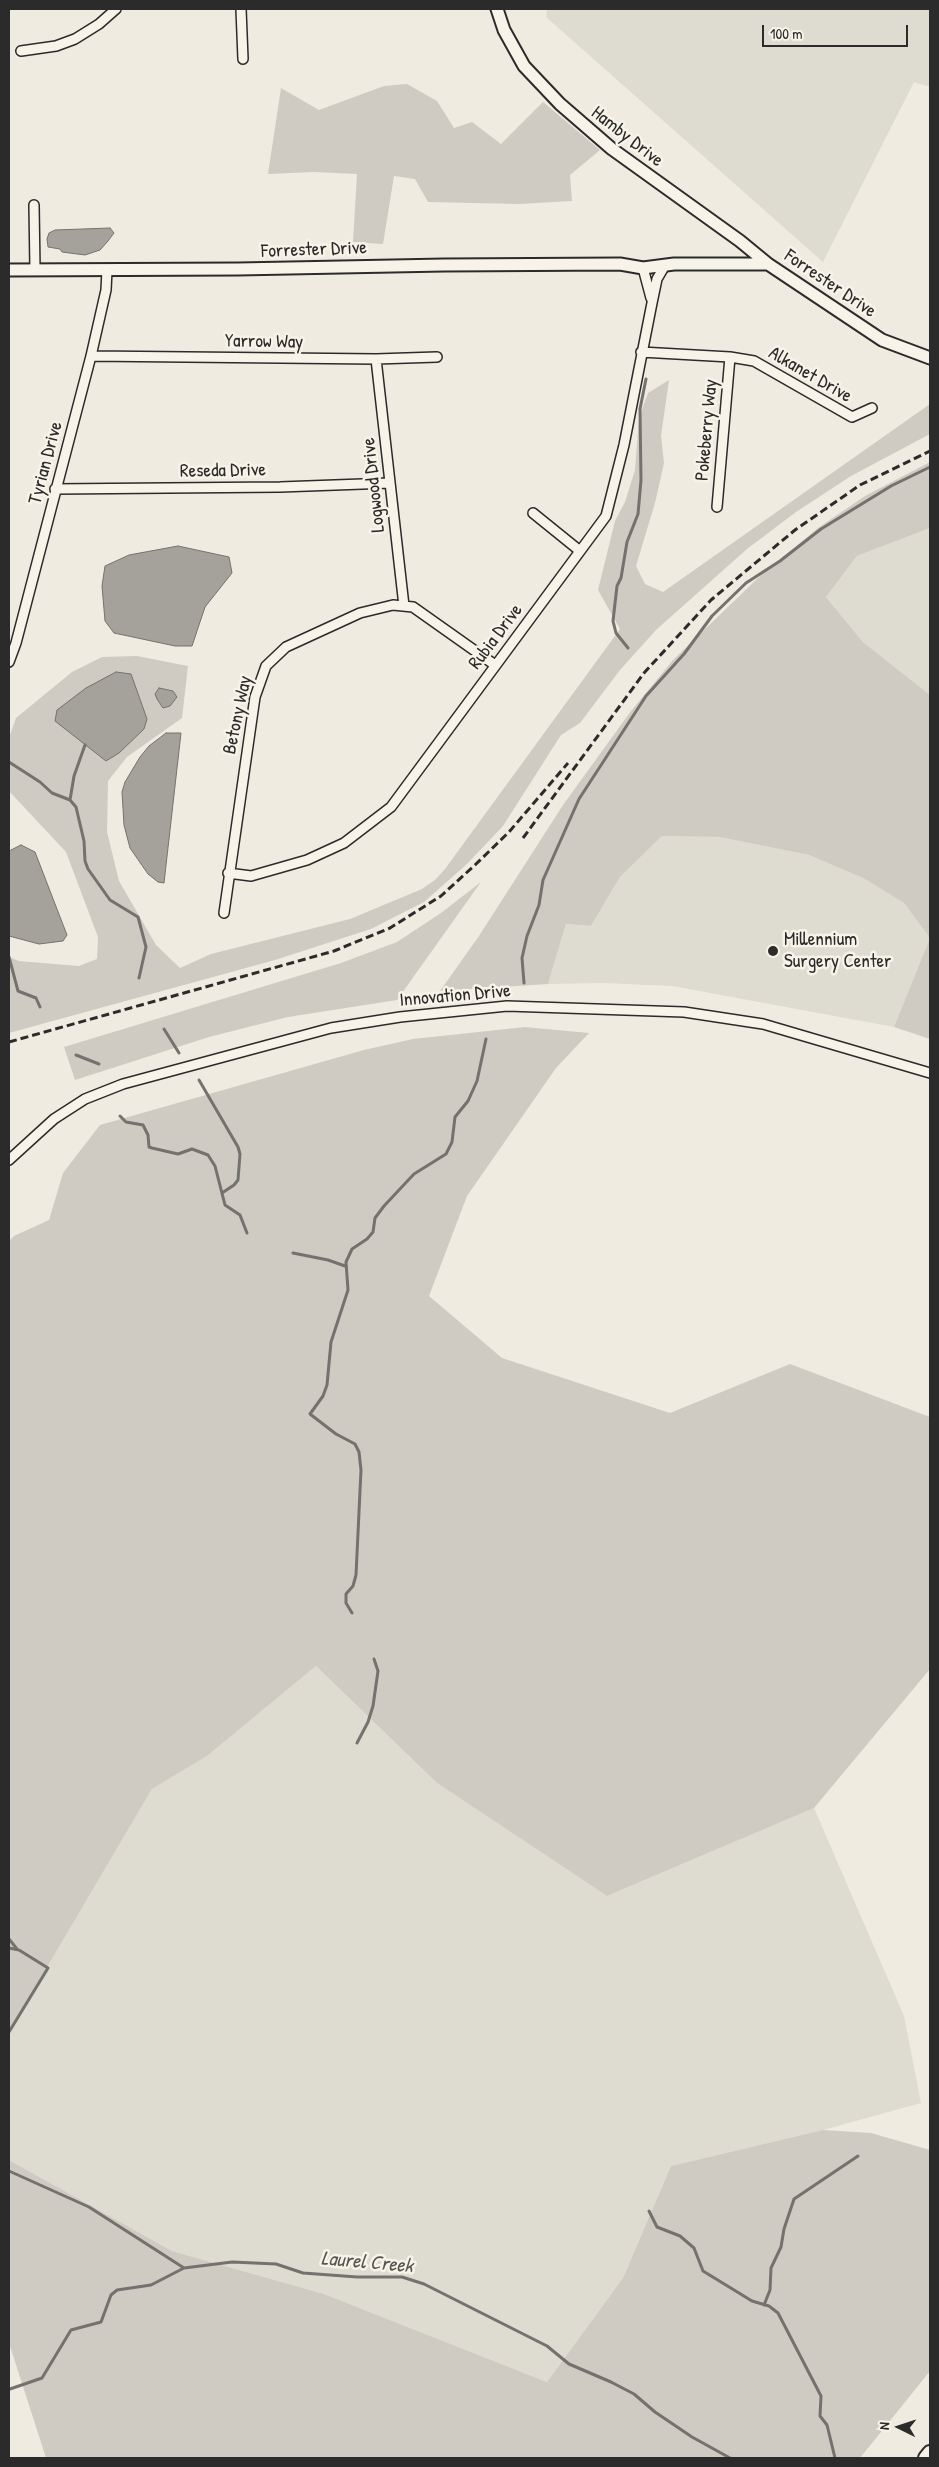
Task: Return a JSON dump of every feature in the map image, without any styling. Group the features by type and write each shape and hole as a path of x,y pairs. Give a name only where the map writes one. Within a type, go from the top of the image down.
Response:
{"main road":[{"path":"926,2458 930,2453"}],"street":[{"path":"20,51 56,46 75,39 99,24 116,9"},
{"path":"241,9 243,59"},
{"name":"Hamby Drive","path":"497,9 504,30 517,55 534,78 560,104 612,149 740,241 768,264"},
{"path":"34,205 35,270"},
{"name":"Forrester Drive","path":"620,264 634,261 664,260 669,265"},
{"name":"Forrester Drive","path":"9,270 620,264 643,268 669,265 768,264 882,340 930,358"},
{"name":"Rubia Drive","path":"228,873 251,876 307,860 344,843 391,807 606,516 624,445 657,279 669,265"},
{"name":"Rubia Drive","path":"643,268 649,284 652,303"},
{"name":"Tyrian Drive","path":"9,662 16,643 91,356 106,290 107,270"},
{"name":"Alkanet Drive","path":"641,352 730,357 754,361 852,417 872,408"},
{"name":"Yarrow Way","path":"91,356 376,360 437,357"},
{"name":"Pokeberry Way","path":"717,507 730,357"},
{"name":"Logwood Drive","path":"376,360 404,606"},
{"name":"Reseda Drive","path":"55,489 280,487 390,482"},
{"path":"533,513 580,551"},
{"name":"Betony Way","path":"224,913 228,873 255,697 266,666 286,647 360,613 393,604 412,607 495,665"},
{"name":"Innovation Drive","path":"9,1160 54,1118 85,1100 123,1084 331,1028 400,1017 498,1007 702,1014 764,1024 930,1072"}],"shaded area":[{"path":"547,9 930,9 930,87 914,82 823,262 546,17"},
{"path":"407,84 437,101 454,128 472,122 501,144 543,102 600,150 570,175 572,201 519,204 428,202 415,179 394,176 383,244 353,242 357,174 314,172 268,174 281,88 319,110 384,86"},
{"path":"110,228 114,233 100,250 85,255 62,252 60,249 48,247 47,239 49,233 55,230"},
{"path":"669,380 661,436 664,463 655,503 636,566 645,584 663,592 930,404 930,434 851,476 796,512 747,549 656,630 620,670 580,723 561,735 503,826 467,864 424,902 371,929 275,960 9,1033 9,957 19,961 79,966 97,959 98,937 66,852 9,791 9,738 16,718 72,672 102,657 137,656 188,666 182,718 127,757 108,781 107,832 119,881 156,945 180,968 211,954 350,919 422,889 435,880 445,869 620,629 598,590 615,521 625,502 635,470 639,418 648,393","holes":["131,674 137,697 106,761"]},
{"path":"930,462 930,528 857,556 826,597 863,642 930,695 930,938 904,903 865,879 809,855 719,837 662,836 620,877 591,926 566,924 548,984 440,991 479,936 563,805 631,711 673,660 759,577 818,528 865,496"},
{"path":"930,528 930,695 863,642 826,597 857,556"},
{"path":"178,546 229,557 232,573 205,607 192,646 175,646 114,633 105,621 102,586 105,566 129,555"},
{"path":"116,672 131,674 147,719 144,729 119,753 106,761 55,721 57,710 86,688"},
{"path":"159,688 173,691 177,697 170,706 163,708 157,699 155,694"},
{"path":"166,733 181,733 164,883 158,882 148,874 130,848 124,825 122,792 125,782 140,757 149,746"},
{"path":"662,836 719,837 809,855 865,879 904,903 930,938 894,1027 672,986 603,983 548,984 566,924 591,926 620,877"},
{"path":"21,845 35,852 67,935 63,941 39,944 9,936 9,851"},
{"path":"481,882 397,1000 288,1017 209,1037 75,1080 64,1047 341,963 397,942 441,913"},
{"path":"930,938 930,1039 894,1027"},
{"path":"525,1027 589,1033 556,1068 467,1196 429,1296 502,1358 670,1413 790,1364 930,1417 930,1669 814,1808 607,1896 437,1783 316,1666 207,1756 152,1789 9,2032 9,1241 14,1236 49,1220 63,1173 100,1125 364,1050 413,1039"},
{"path":"316,1666 437,1783 607,1896 814,1808 904,2016 921,2103 823,2130 671,2166 623,2278 547,2382 324,2294 172,2251 9,2160 9,2032 152,1789 207,1756"},
{"path":"823,2130 871,2133 930,2150 930,2371 860,2458 46,2458 9,2343 9,2160 172,2251 324,2294 547,2382 623,2278 671,2166"}],"waterway":[{"path":"628,648 616,633 613,621 617,586 621,578 627,542 638,514 641,480 640,409 646,379"},
{"path":"524,983 522,958 527,936 539,905 543,880 579,799 646,696 684,654 712,616 746,583 780,561 821,529 891,486 930,467"},
{"path":"70,800 74,776 85,745"},
{"path":"9,762 40,782 52,793 70,800 76,807 88,869 110,900 138,917 146,947 139,978"},
{"path":"9,957 18,991 36,998 40,1007"},
{"path":"164,1029 179,1053"},
{"path":"352,1613 346,1603 346,1594 353,1586 356,1575 361,1470 359,1452 355,1444 336,1434 310,1414 323,1396 327,1385 331,1342 348,1290 346,1262 352,1249 367,1239 373,1232 375,1218 414,1174 446,1154 452,1142 455,1117 468,1101 477,1081 486,1039"},
{"path":"76,1055 99,1064"},
{"path":"199,1080 238,1147 240,1154 238,1180 222,1193"},
{"path":"120,1116 126,1122 143,1125 148,1135 149,1147 178,1154 192,1149 208,1155 215,1166 225,1205 240,1215 247,1233"},
{"path":"293,1253 328,1260 345,1266"},
{"path":"357,1743 368,1722 373,1706 378,1671 374,1659"},
{"path":"9,1939 17,1949"},
{"path":"9,1948 19,1950 48,1968 9,2032"},
{"path":"764,2305 770,2290 771,2268 781,2247 784,2229 794,2199 858,2156"},
{"path":"9,2171 89,2207 184,2268"},
{"path":"649,2211 657,2227 680,2236 694,2248 703,2271 752,2301 769,2306 778,2313 821,2396 820,2416 827,2425 835,2458"},
{"name":"Laurel Creek","path":"10,2389 42,2378 71,2330 101,2322 111,2295 117,2290 151,2285 184,2268 232,2262 276,2264 303,2273 357,2277 402,2277 424,2284 547,2346 569,2364 634,2394 655,2412 692,2437 730,2458"}],"railway":[{"path":"523,838 644,673 711,600 795,530 860,485 930,451"},
{"path":"9,1042 334,951 390,928 441,896 475,865 509,832 568,763"}],"place":[{"name":"Millennium Surgery Center","path":"773,951"}]}
